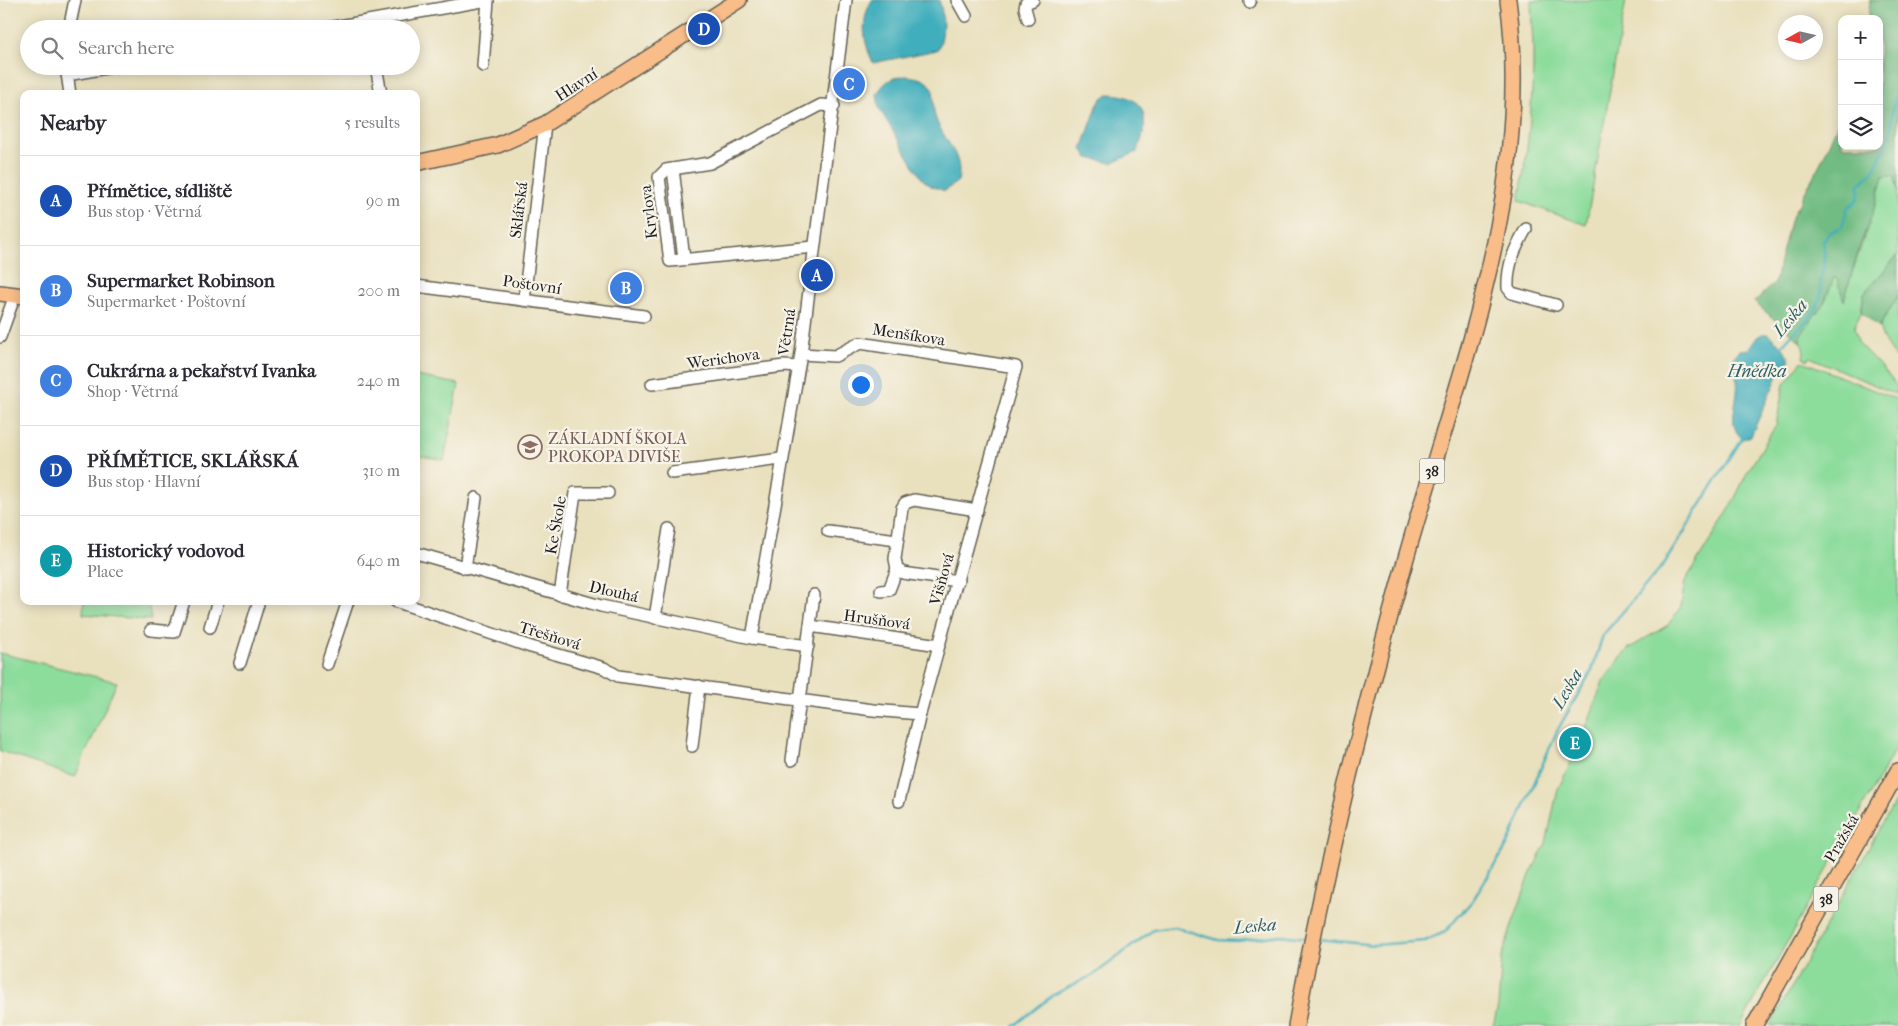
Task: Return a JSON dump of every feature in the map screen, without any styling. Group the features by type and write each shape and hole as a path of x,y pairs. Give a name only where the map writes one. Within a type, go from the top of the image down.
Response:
{"main road":[{"name":"Hlavní","path":"420,162 498,145 545,124 739,0"},
{"name":"38","path":"1296,1026 1315,925 1371,686 1471,338 1492,253 1507,180 1513,115 1512,40 1508,0"},
{"name":"Pražská","path":"1754,1026 1898,771"}],"street":[{"path":"71,20 75,0"},
{"path":"389,20 488,0 483,66"},
{"name":"Větrná","path":"752,638 781,460 801,354 846,0"},
{"path":"957,0 966,16"},
{"path":"1028,18 1025,8 1026,4 1033,0"},
{"path":"67,75 69,90"},
{"path":"378,75 380,90"},
{"name":"Krylova","path":"814,247 670,261 659,177 666,170 710,163 821,105 834,106"},
{"name":"Sklářská","path":"524,300 545,124"},
{"path":"1526,229 1511,259 1508,288 1512,293 1556,305"},
{"name":"Poštovní","path":"420,287 644,316"},
{"path":"0,337 13,295"},
{"name":"Menšíkova","path":"801,354 835,356 860,343 1016,367"},
{"name":"Werichova","path":"652,384 784,366 798,367"},
{"name":"Višňová","path":"899,801 920,714 1016,367"},
{"path":"672,473 781,460"},
{"name":"Ke Škole","path":"560,595 575,493 608,492"},
{"path":"465,568 476,498"},
{"path":"880,591 889,590 896,569 895,559 902,508 910,501 977,510"},
{"path":"655,618 669,529"},
{"path":"828,530 897,540"},
{"name":"Dlouhá","path":"420,555 560,595 655,618 752,638 808,646"},
{"path":"896,569 903,573 958,581"},
{"path":"792,760 814,595"},
{"path":"151,630 174,632 183,605"},
{"path":"210,627 217,605"},
{"path":"240,663 258,605"},
{"path":"327,664 347,605"},
{"name":"Třešňová","path":"407,605 531,647 604,668 618,676 873,710 920,714"},
{"name":"Hrušňová","path":"810,626 939,645"},
{"path":"692,746 699,686"}],"green space":[{"path":"1531,0 1626,0 1586,225 1519,201 1527,151 1532,100"},
{"path":"1870,0 1898,0 1898,191 1894,175 1883,176 1844,301 1837,279 1834,277 1825,301 1801,335 1801,342 1754,302 1775,282 1790,221 1824,156 1838,123 1838,150 1883,150 1883,15 1868,15"},
{"path":"1894,175 1898,191 1898,255 1864,293 1861,312 1854,328 1859,344 1886,372 1898,388 1895,394 1810,357 1808,360 1803,358 1804,351 1800,335 1825,301 1834,277 1837,279 1844,299 1883,176"},
{"path":"1898,255 1898,296 1879,327 1861,312 1864,293"},
{"path":"1898,296 1898,356 1896,359 1883,340 1880,328"},
{"path":"1802,361 1898,400 1898,744 1740,1026 1493,1026 1498,1006 1502,957 1513,922 1530,875 1546,843 1558,789 1581,742 1603,681 1628,649 1668,625 1681,606 1685,581 1729,510 1747,473 1776,425 1784,384"},
{"path":"420,377 459,384 444,460 420,456"},
{"path":"84,605 149,605 151,620 83,614"},
{"path":"0,653 117,682 75,777 0,751"},
{"path":"1898,796 1898,1026 1770,1026 1881,826"}],"water":[{"path":"872,0 939,0 943,26 940,45 937,50 873,63 864,31 868,8"},
{"path":"906,76 916,77 929,83 931,86 938,125 958,162 958,181 945,191 931,186 922,179 879,108 877,94 883,86 889,80"},
{"path":"1108,94 1132,99 1143,112 1144,120 1144,130 1137,152 1112,163 1088,158 1082,149 1097,106 1101,99"},
{"name":"Hnědka","path":"1762,334 1768,334 1782,346 1790,359 1777,378 1751,436 1743,439 1734,427 1737,380 1733,367 1733,358 1740,350 1749,349 1757,337"}],"waterway":[{"name":"Leska","path":"1781,347 1808,319 1817,306 1821,297 1824,261 1823,242 1829,233 1842,227 1847,209 1858,199 1859,185 1873,172 1891,134 1892,113 1898,86"},
{"name":"Leska","path":"1318,939 1374,945 1425,941 1445,932 1473,900 1508,844 1557,731 1592,670 1603,635 1664,564 1743,437"},
{"name":"Leska","path":"1014,1026 1053,995 1095,974 1153,930 1174,927 1218,940 1238,941 1280,935 1307,938"}],"place":[{"name":"PŘÍMĚTICE, SKLÁŘSKÁ","path":"704,29"},
{"name":"Cukrárna a pekařství Ivanka","path":"849,84"},
{"name":"Přímětice, sídliště","path":"817,275"},
{"name":"Supermarket Robinson","path":"626,288"},
{"name":"ZÁKLADNÍ ŠKOLA PROKOPA DIVIŠE","path":"530,447"},
{"name":"Historický vodovod","path":"1575,743"}]}
